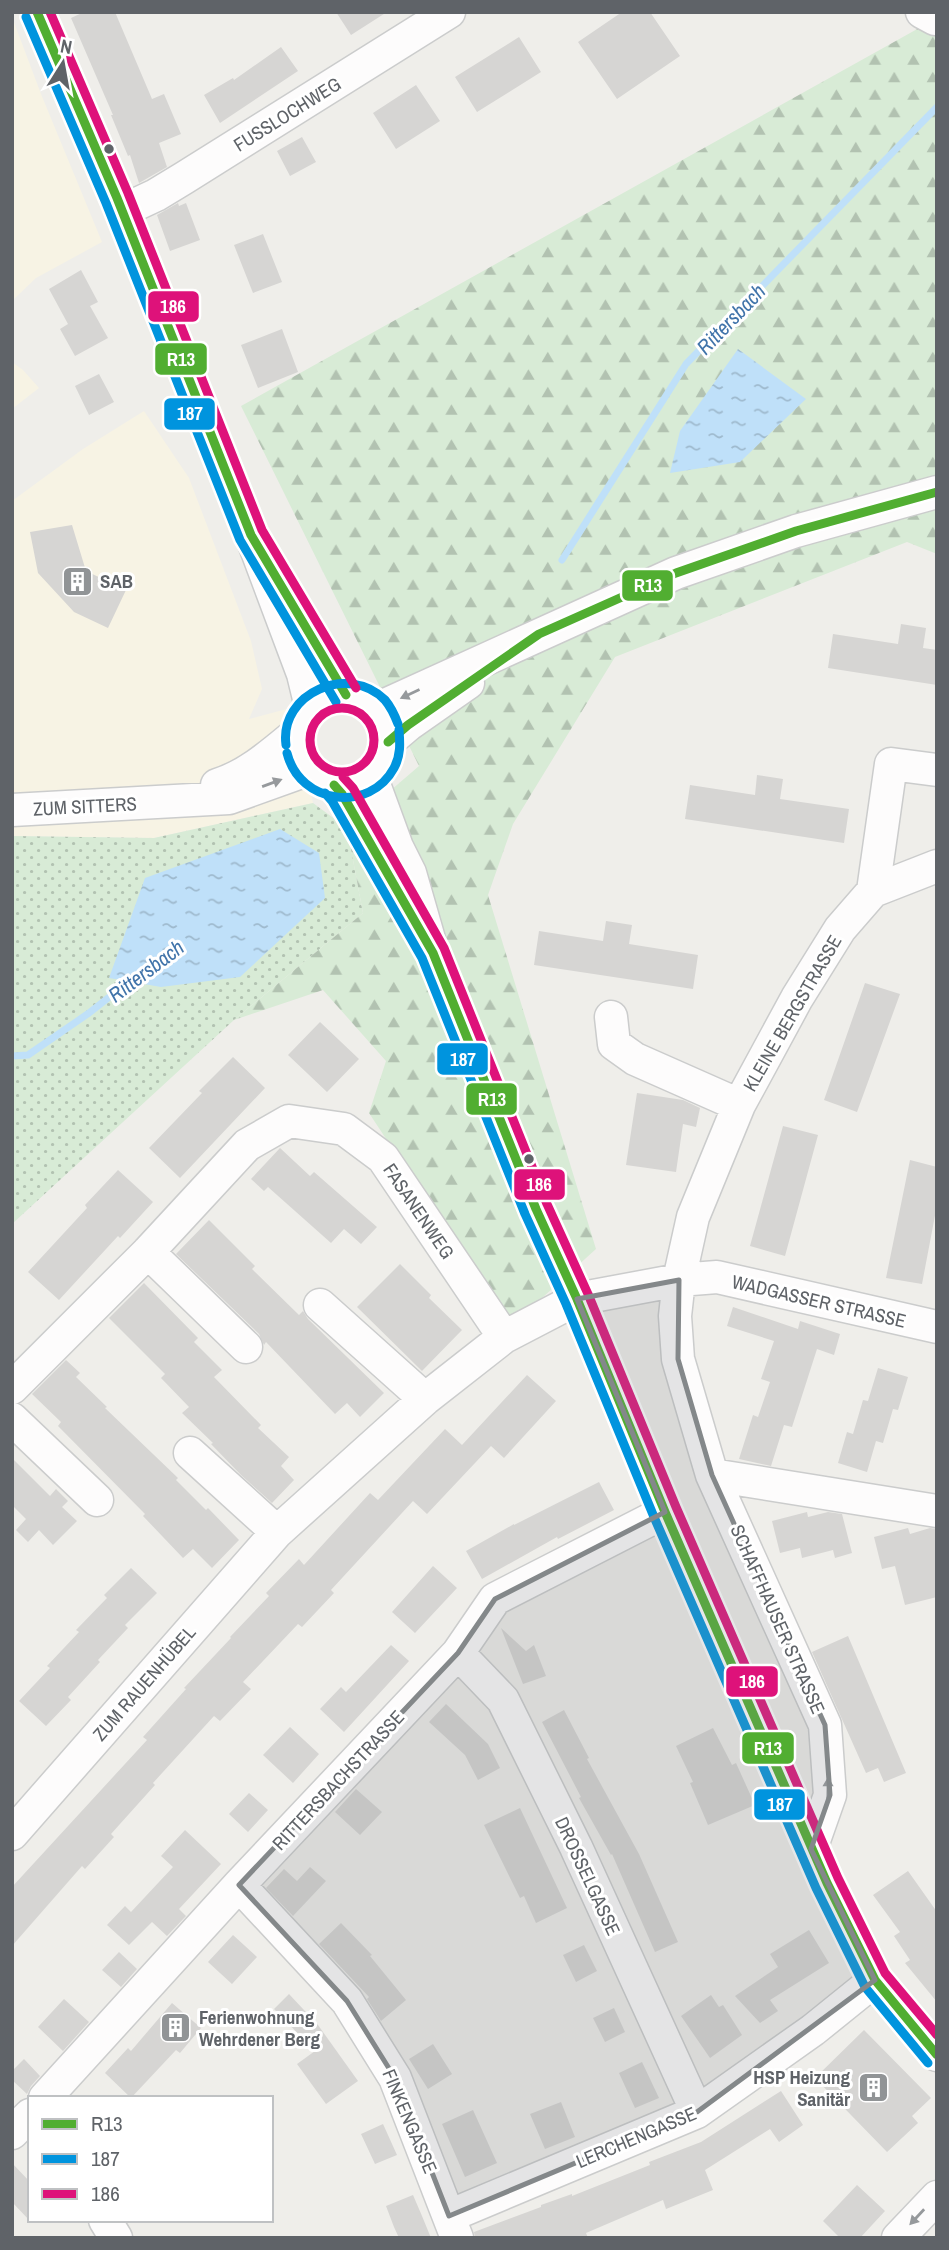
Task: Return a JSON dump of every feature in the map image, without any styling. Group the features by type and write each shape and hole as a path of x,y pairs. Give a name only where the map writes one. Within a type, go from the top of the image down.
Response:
{"street":[{"path":"37,12 122,211 251,535 303,674 304,720 297,746 300,759 342,794 433,953"},
{"name":"FUSSLOCHWEG","path":"122,211 184,178 449,12"},
{"path":"304,720 322,699 334,695 383,706 676,573 796,531 937,492"},
{"path":"251,535 327,665 360,701 382,717 387,729 386,755 371,776 347,786 321,777"},
{"path":"388,742 408,724 539,635"},
{"name":"ZUM SITTERS","path":"158,802 225,783 263,761 304,720"},
{"path":"873,891 891,764 937,770"},
{"path":"371,776 397,847 410,873 433,953 536,1209 577,1299 665,1513 811,1849 875,1979 937,2055"},
{"name":"ZUM SITTERS","path":"12,810 229,798 321,777"},
{"name":"KLEINE BERGSTRASSE","path":"712,1475 678,1359 675,1316 678,1280 693,1217 739,1105 797,998 840,929 873,891 937,866"},
{"name":"KLEINE BERGSTRASSE","path":"611,1017 614,1044 635,1059 739,1105"},
{"name":"FASANENWEG","path":"12,1388 148,1252 247,1145 289,1121 344,1129 383,1158 504,1337"},
{"path":"148,1252 246,1347"},
{"name":"WADGASSER STRASSE","path":"577,1299 678,1280 717,1276 937,1327"},
{"name":"ZUM RAUENHÜBEL","path":"12,1834 277,1532 425,1399 504,1337 577,1299"},
{"path":"320,1305 425,1399"},
{"path":"12,1419 97,1500"},
{"path":"190,1453 277,1532"},
{"path":"712,1475 937,1511"},
{"name":"SCHAFFHAUSER STRASSE","path":"712,1475 825,1725 830,1795 811,1849"},
{"name":"RITTERSBACHSTRASSE","path":"48,2096 239,1885 458,1653 495,1599 665,1513"},
{"name":"DROSSELGASSE","path":"458,1653 503,1700 576,1847 697,2112"},
{"name":"FINKENGASSE","path":"239,1885 347,2001 395,2078 453,2227"},
{"name":"LERCHENGASSE","path":"453,2227 697,2112 813,2030 875,1979"},
{"path":"898,2238 937,2197"},
{"path":"106,2222 116,2238"}],"highlighted area":[{"path":"679,1280 678,1359 712,1475 825,1725 830,1795 811,1849 875,1980 697,2112 449,2216 395,2078 347,2001 239,1885 458,1653 495,1599 665,1512 577,1299"}],"shaded area":[{"path":"12,17 102,242 36,278 12,301"},
{"path":"12,362 39,388 12,409"},
{"path":"144,411 189,478 251,641 262,689 249,719 294,707 313,803 154,838 12,836 12,501 83,449"}],"green space":[{"path":"937,18 937,554 907,542 615,657 513,824 488,895 596,1249 510,1327 369,1113 386,1061 323,990 234,1020 363,913 347,828 419,766 241,406"},
{"path":"313,803 347,828 363,913 234,1020 12,1224 12,836 154,838"}],"water":[{"path":"738,349 806,399 740,462 670,473 680,431"},
{"path":"280,829 319,853 325,898 240,977 161,987 109,978 145,878"}],"building":[{"path":"84,12 115,12 152,99 164,94 181,134 159,143 167,167 139,183 130,155 128,156 71,18"},
{"path":"336,12 387,12 351,35"},
{"path":"622,12 650,12 680,56 617,99 578,42"},
{"path":"519,37 541,72 477,112 455,77"},
{"path":"281,47 298,71 220,123 204,95 233,78 234,80"},
{"path":"416,85 440,121 396,149 373,113"},
{"path":"302,137 316,162 290,176 277,151"},
{"path":"178,203 179,206 186,203 200,240 170,251 157,215"},
{"path":"263,234 282,282 253,293 234,245"},
{"path":"81,270 98,302 90,306 108,338 75,356 60,329 68,324 49,289"},
{"path":"282,329 298,372 258,388 241,345"},
{"path":"99,374 114,402 89,415 75,386"},
{"name":"SAB","path":"72,525 86,571 126,590 108,628 74,612 38,573 30,532"},
{"path":"901,624 926,628 923,648 937,650 937,685 828,668 833,634 898,644"},
{"path":"757,775 783,779 780,799 849,809 844,843 685,819 690,785 755,795"},
{"path":"606,921 632,925 629,944 698,955 693,989 534,965 539,931 603,941"},
{"path":"865,983 900,994 857,1112 824,1100"},
{"path":"320,1022 359,1059 327,1092 288,1055"},
{"path":"233,1057 265,1088 180,1178 149,1148"},
{"path":"637,1093 683,1100 700,1108 696,1127 683,1124 676,1172 626,1165"},
{"path":"783,1126 818,1135 785,1256 750,1246"},
{"path":"280,1148 310,1176 314,1172 377,1227 361,1244 344,1229 331,1243 268,1187 264,1191 251,1179"},
{"path":"910,1160 937,1167 937,1205 922,1284 886,1278"},
{"path":"118,1170 153,1202 59,1300 28,1272"},
{"path":"209,1220 255,1266 252,1269 299,1315 303,1311 384,1393 360,1417 347,1403 335,1414 266,1342 264,1345 259,1334 176,1254"},
{"path":"400,1264 431,1295 429,1298 462,1330 422,1371 357,1307"},
{"path":"144,1283 198,1338 194,1342 222,1370 214,1377 261,1425 258,1428 289,1457 281,1466 294,1480 272,1503 241,1475 182,1413 189,1407 161,1378 165,1374 109,1318"},
{"path":"733,1307 798,1329 800,1321 840,1334 834,1355 817,1349 792,1427 784,1425 771,1466 739,1459 753,1415 758,1417 770,1382 761,1379 774,1341 727,1326"},
{"path":"66,1360 80,1373 76,1377 107,1407 105,1408 239,1540 212,1568 193,1549 183,1558 143,1516 145,1514 58,1426 61,1422 32,1394"},
{"path":"878,1368 908,1377 898,1410 893,1409 883,1443 876,1441 867,1472 838,1463 847,1432 853,1434 863,1400 868,1401"},
{"path":"527,1375 556,1401 504,1458 491,1446 427,1514 413,1501 331,1590 334,1593 302,1627 298,1624 243,1682 251,1689 220,1721 214,1716 153,1783 155,1785 111,1834 114,1837 85,1869 82,1866 12,1946 12,1887 147,1740 143,1737 269,1596 266,1593 299,1559 304,1565 370,1493 378,1500 445,1429 462,1445"},
{"path":"12,1458 50,1496 56,1489 68,1501 62,1507 77,1521 53,1545 39,1530 28,1542 16,1530 26,1519 12,1505"},
{"path":"599,1482 614,1510 558,1539 557,1537 482,1579 466,1551"},
{"path":"807,1512 808,1517 828,1512 842,1514 852,1553 835,1558 833,1550 802,1558 800,1548 780,1553 772,1521"},
{"path":"908,1528 910,1534 930,1528 937,1529 937,1597 905,1605 895,1566 882,1569 874,1537"},
{"path":"433,1566 457,1588 415,1633 392,1612"},
{"path":"131,1568 157,1593 125,1625 128,1628 68,1697 71,1700 46,1726 19,1701 79,1632 76,1630 107,1598 104,1595"},
{"path":"501,1628 526,1651 534,1645 546,1676 523,1684"},
{"path":"848,1636 906,1773 884,1782 878,1768 866,1773 812,1652"},
{"path":"391,1645 409,1661 344,1732 320,1709 341,1687 346,1692"},
{"path":"446,1704 488,1744 500,1768 478,1780 465,1755 429,1722"},
{"path":"564,1710 589,1758 587,1759 639,1854 678,1942 655,1952 612,1854 579,1798 581,1797 542,1722"},
{"path":"290,1727 319,1754 293,1783 263,1755"},
{"path":"713,1728 732,1765 736,1763 755,1805 708,1825 690,1783 693,1782 676,1746"},
{"path":"356,1789 382,1812 360,1835 335,1812"},
{"path":"249,1793 268,1810 248,1832 229,1814"},
{"path":"520,1808 567,1908 536,1923 524,1896 520,1898 484,1825"},
{"path":"185,1830 221,1864 179,1909 186,1916 167,1936 152,1922 129,1945 107,1925 125,1906 131,1912 173,1867 161,1856"},
{"path":"310,1867 326,1881 293,1916 266,1888 284,1869 297,1881"},
{"path":"908,1871 937,1912 937,2002 905,1963 910,1960 894,1936 900,1932 873,1895"},
{"path":"341,1923 372,1955 370,1956 406,2000 381,2021 367,1999 369,1997 319,1944"},
{"path":"809,1930 829,1963 770,2000 778,2011 760,2023 735,1996 778,1967 770,1954"},
{"path":"233,1935 257,1957 232,1984 208,1962"},
{"path":"584,1945 597,1971 576,1982 563,1955"},
{"path":"119,1952 137,1969 121,1987 102,1970"},
{"path":"289,1994 318,2025 358,2081 326,2104 297,2064 315,2051 274,2009"},
{"path":"711,1995 719,2007 723,2005 742,2035 710,2058 681,2016"},
{"path":"64,1999 89,2022 63,2051 38,2027"},
{"path":"172,2003 201,2028 180,2053 176,2050 133,2096 129,2096 105,2073 128,2048 131,2051"},
{"path":"614,2008 625,2032 605,2042 593,2018"},
{"name":"HSP Heizung Sanitär","path":"864,2030 931,2098 912,2116 918,2123 887,2152 815,2078"},
{"path":"433,2044 452,2074 428,2089 409,2059"},
{"path":"24,2059 40,2076 27,2094 12,2080 12,2071"},
{"path":"642,2062 659,2098 635,2108 619,2073"},
{"path":"781,2091 803,2125 779,2142 770,2129 705,2170 713,2190 666,2209 663,2200 586,2233 588,2238 475,2238 474,2232 541,2205 572,2196 701,2142"},
{"path":"561,2102 575,2137 545,2149 530,2114"},
{"path":"473,2110 497,2163 465,2177 442,2124"},
{"path":"383,2124 397,2155 375,2164 361,2134"},
{"path":"12,2163 28,2180 28,2219 12,2202"},
{"path":"857,2185 885,2211 860,2238 840,2238 823,2221"},
{"path":"413,2195 431,2238 399,2238 394,2227 386,2206"}],"waterway":[{"name":"Rittersbach","path":"562,560 686,364 937,107"},
{"name":"Rittersbach","path":"12,1056 28,1055 89,1013 136,976"}],"transit line":[{"name":"R13","path":"37,12 117,198 251,535 346,695"},
{"name":"186","path":"50,12 128,193 262,530 356,688"},
{"name":"187","path":"26,17 106,203 240,540 336,702"},
{"name":"R13","path":"388,742 408,725 539,634 676,573 796,531 937,492"},
{"name":"187","path":"286,745 287,727 293,711 305,698 319,689 336,684 353,684 370,689 385,700 398,724"},
{"name":"186","path":"336,708 348,708 365,717 372,728 374,740 372,752 365,763 348,772 336,772 324,767 315,758 310,746 310,734 315,722 324,713 336,708"},
{"name":"187","path":"287,753 294,770 306,784 336,797 353,797 369,792 383,782 394,768 399,754 399,730"},
{"name":"186","path":"343,777 353,788 444,948 547,1204 838,1878 885,1973 937,2035"},
{"name":"R13","path":"334,785 342,794 433,953 536,1209 827,1883 875,1980 937,2055"},
{"name":"187","path":"325,793 422,958 525,1214 816,1888 865,1987 928,2063"}],"place":[{"name":"SAB","path":"77,581"},
{"name":"Ferienwohnung Wehrdener Berg","path":"176,2028"},
{"name":"HSP Heizung Sanitär","path":"873,2088"}]}
